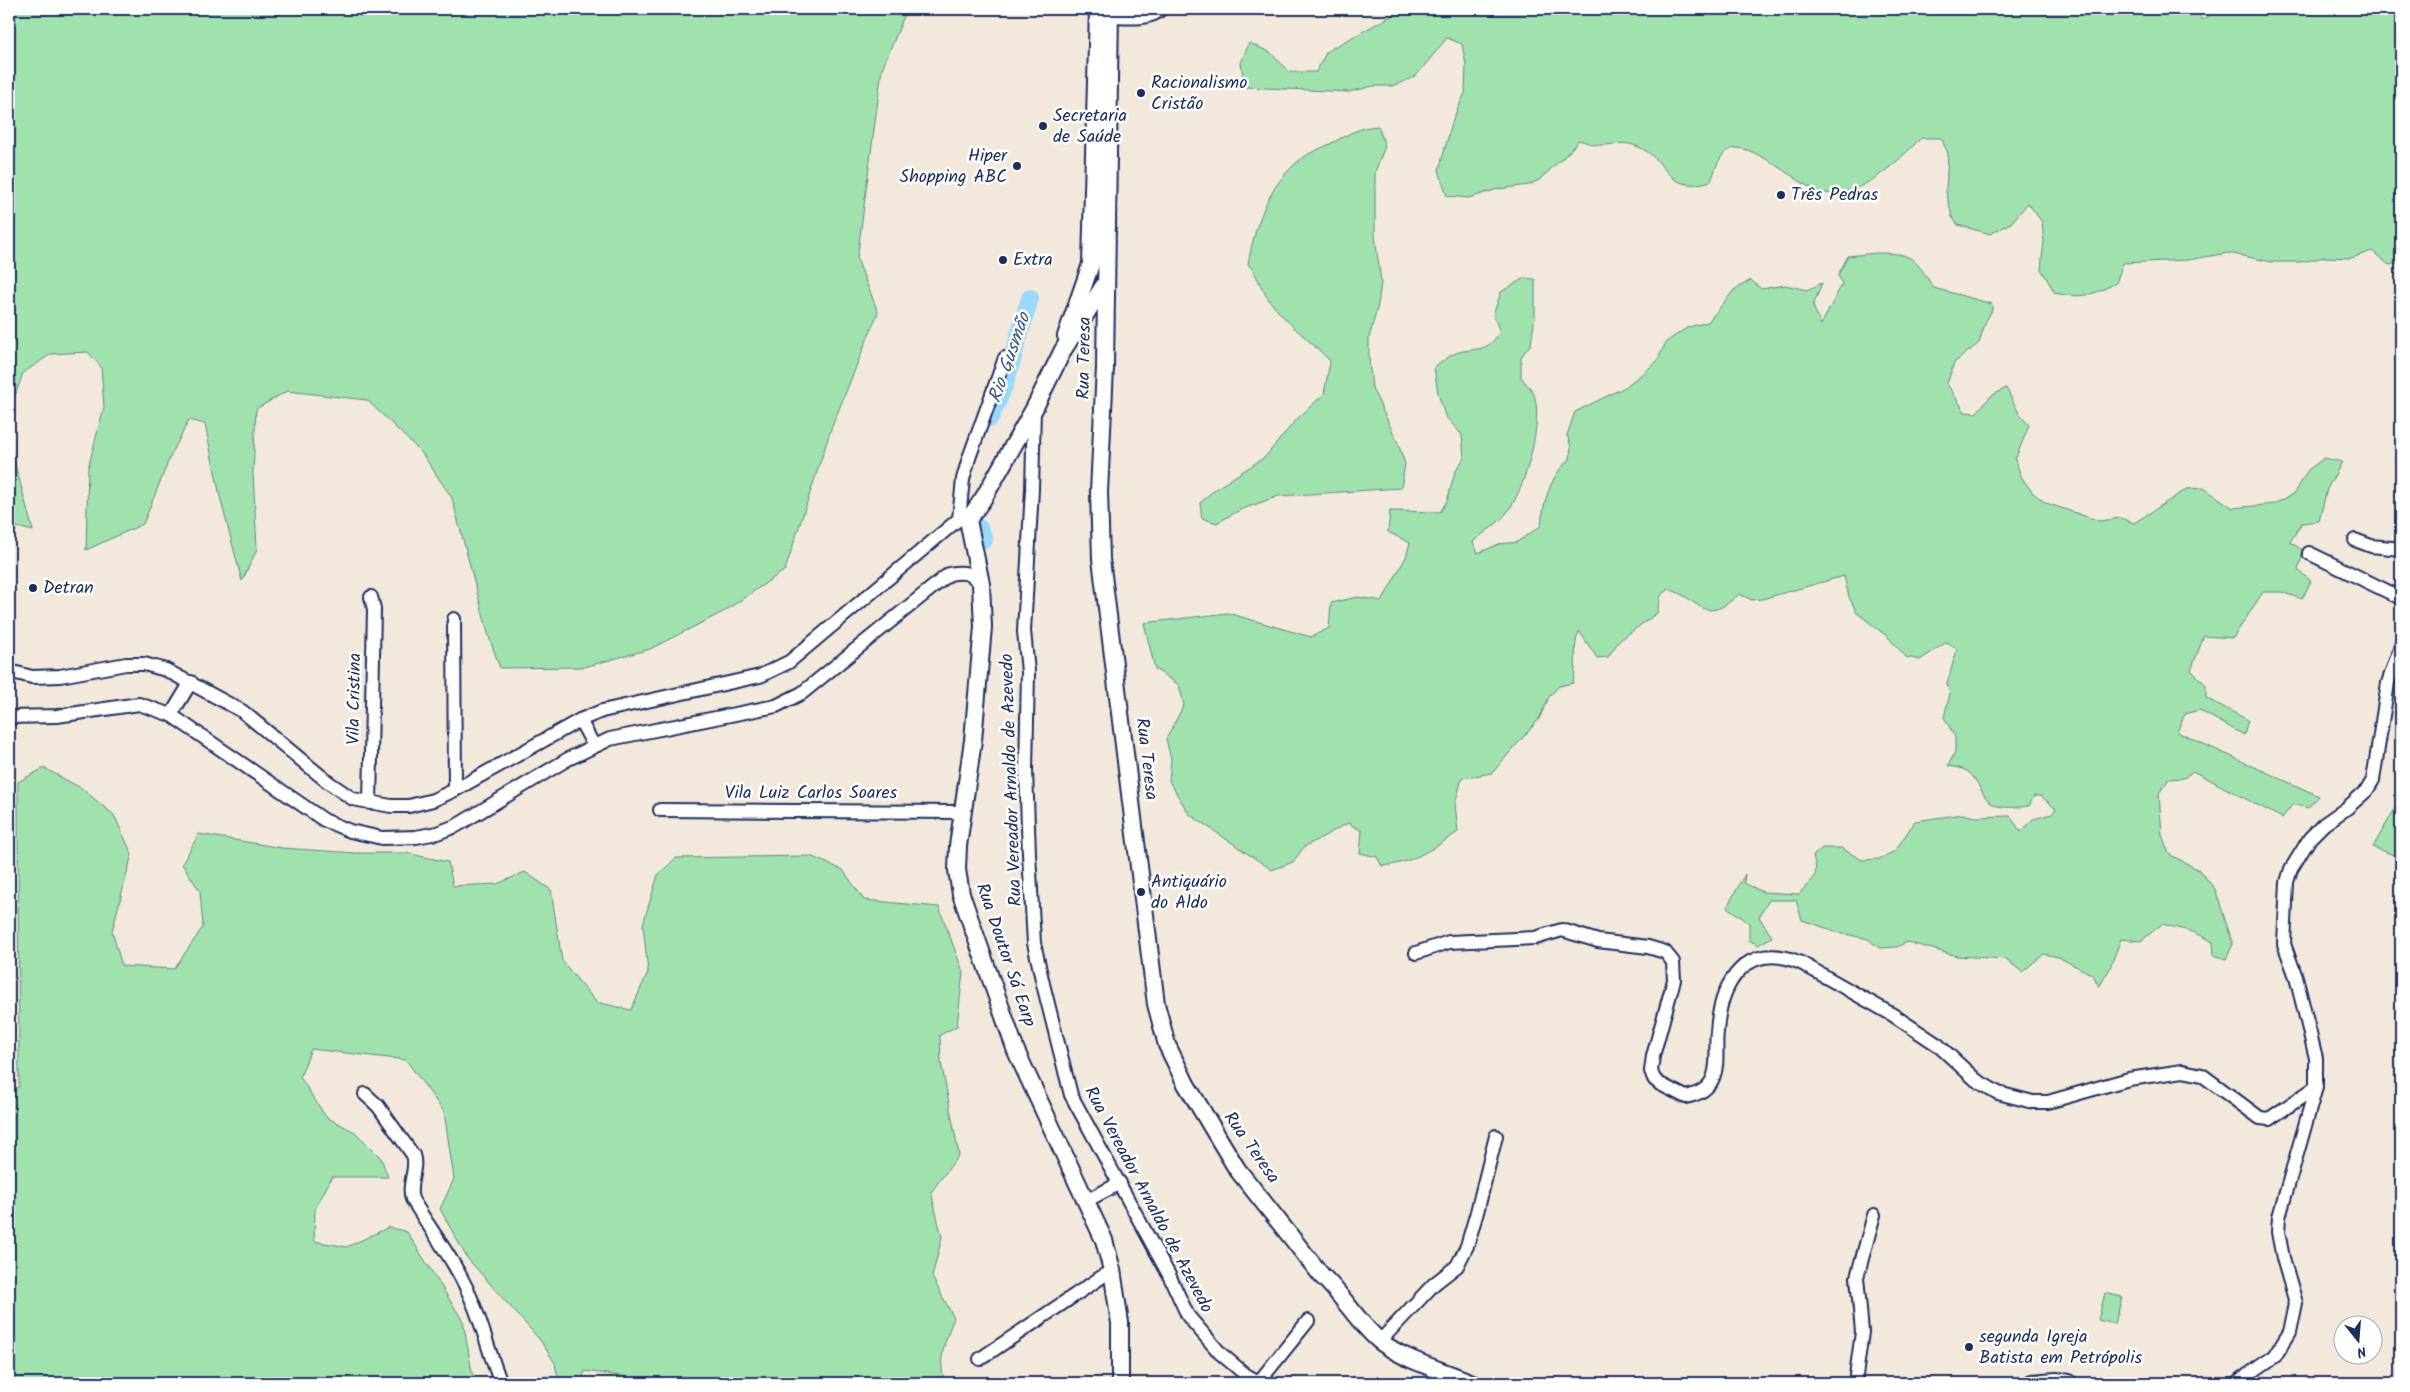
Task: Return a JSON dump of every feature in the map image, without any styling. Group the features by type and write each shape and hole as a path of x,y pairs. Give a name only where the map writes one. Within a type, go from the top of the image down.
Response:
{"main road":[{"name":"Rua Teresa","path":"1106,12 1098,264 1106,282 1105,368 1099,492 1101,559 1156,1004 1164,1036 1186,1084 1237,1169 1322,1276 1337,1290 1380,1341 1421,1363 1472,1383"},
{"path":"1063,350 1069,325 1098,264"},
{"path":"963,520 983,499 1034,409 1063,350 1106,282"},
{"name":"Rua Doutor Sá Earp","path":"963,520 976,554 983,598 982,636 973,740 961,812 957,870 961,894 1016,1051 1104,1240 1112,1270 1120,1323 1120,1383"},
{"path":"2032,1383 2056,1381 2069,1383"}],"street":[{"path":"1106,12 1147,16 1161,9"},
{"path":"9,670 32,677 60,676 126,664 144,664 166,670 242,710 328,782 353,799 370,803 409,806 432,800 454,790 580,720 631,703 760,676 788,662 836,624 932,541 963,520 963,479 1005,358"},
{"name":"Rua Vereador Arnaldo de Azevedo","path":"1034,409 1032,498 1024,631 1028,672 1026,770 1034,943 1071,1095 1169,1275 1188,1316 1220,1354 1259,1383"},
{"path":"2355,540 2371,546 2401,549"},
{"path":"2309,553 2401,598"},
{"path":"9,717 57,716 139,704 171,715 324,820 350,831 382,838 416,837 456,826 568,759 594,746 625,735 776,706 790,701 976,554"},
{"path":"949,574 963,572 972,574 981,584"},
{"name":"Vila Cristina","path":"370,803 374,609 371,597"},
{"path":"454,619 454,790"},
{"path":"2236,1383 2275,1356 2290,1332 2296,1303 2283,1258 2278,1232 2279,1217 2315,1088 2316,1058 2296,977 2284,944 2287,882 2291,869 2310,838 2324,824 2359,798 2373,780 2388,683 2401,646"},
{"path":"171,715 191,682"},
{"path":"580,720 594,746"},
{"name":"Vila Luiz Carlos Soares","path":"660,810 961,812"},
{"path":"1416,953 1449,942 1535,938 1562,930 1598,941 1648,947 1665,952 1673,962 1674,980 1652,1056 1651,1071 1654,1079 1660,1084 1686,1096 1703,1092 1714,1076 1720,1006 1732,980 1743,965 1771,956 1786,957 1893,1015 1938,1045 1971,1076 1986,1087 1998,1093 2034,1102 2054,1101 2129,1079 2183,1071 2202,1076 2260,1118 2269,1119 2315,1088"},
{"path":"365,1094 378,1106 413,1154 415,1161 410,1192 412,1199 445,1249 474,1303 501,1383"},
{"path":"1380,1341 1434,1284 1457,1266 1467,1246 1496,1136"},
{"path":"1086,1201 1120,1183"},
{"path":"1855,1383 1862,1332 1856,1277 1874,1215"},
{"path":"980,1359 1112,1270"},
{"path":"1259,1383 1308,1321"}],"green space":[{"path":"9,9 907,9 882,69 857,259 878,312 831,429 785,570 723,612 650,649 584,667 500,668 489,637 452,498 421,452 367,400 287,391 256,409 253,473 257,549 242,581 221,501 205,424 189,420 171,455 143,524 86,550 88,468 104,407 101,367 88,352 51,354 23,373 9,413"},
{"path":"1404,9 2194,9 2202,20 2222,9 2401,9 2401,262 2389,265 2372,251 2351,258 2325,257 2301,262 2272,262 2228,253 2188,260 2123,263 2116,283 2087,295 2064,295 2055,293 2041,269 2044,241 2042,222 2028,203 2011,223 1990,234 1958,225 1952,217 1946,191 1948,153 1941,138 1921,138 1878,176 1852,190 1839,193 1825,193 1815,190 1761,156 1748,150 1737,148 1727,151 1719,160 1711,181 1695,184 1683,183 1675,179 1667,173 1654,157 1645,150 1633,145 1624,143 1598,145 1579,140 1539,180 1529,185 1498,189 1469,198 1447,196 1439,170 1453,119 1465,93 1466,65 1462,44 1447,38 1415,77 1392,86 1373,86 1349,92 1245,87 1241,63 1249,43 1270,52 1289,72 1316,72 1327,51"},
{"path":"1378,126 1385,146 1375,172 1375,236 1381,282 1378,305 1369,338 1369,359 1372,388 1398,443 1405,464 1401,488 1279,496 1240,510 1217,523 1202,518 1200,503 1214,490 1265,457 1296,420 1324,394 1330,361 1289,323 1274,306 1248,264 1259,220 1280,181 1301,159 1354,132"},
{"path":"1876,253 1906,256 1916,263 1934,288 1992,304 1992,310 1985,323 1979,343 1954,363 1947,384 1965,412 1976,413 1991,396 2006,388 2020,415 2029,425 2015,460 2022,478 2033,493 2046,503 2100,521 2120,518 2134,523 2187,489 2204,488 2233,508 2274,504 2295,493 2308,470 2324,458 2342,462 2327,489 2319,521 2302,523 2290,542 2304,551 2298,570 2311,581 2302,599 2281,592 2263,592 2233,638 2204,636 2191,670 2206,685 2206,698 2248,720 2244,735 2199,710 2185,714 2177,732 2319,796 2308,808 2293,804 2282,818 2193,771 2184,778 2169,779 2159,793 2162,835 2169,854 2199,870 2215,889 2233,944 2226,959 2214,955 2213,942 2193,932 2162,924 2141,941 2121,939 2109,970 2099,987 2093,975 2058,957 2044,954 2022,972 2006,959 1957,956 1907,942 1897,947 1879,948 1868,939 1841,933 1802,920 1796,900 1769,900 1759,917 1772,937 1758,945 1749,940 1749,923 1727,907 1745,874 1744,883 1763,892 1799,894 1814,877 1816,869 1813,856 1822,848 1841,848 1862,860 1879,859 1895,851 1915,821 1963,814 1975,817 2010,816 2021,832 2033,819 2052,814 2056,809 2041,796 2034,796 2029,806 2007,807 1994,805 1986,798 1971,774 1960,768 1948,766 1955,752 1955,737 1944,717 1950,694 1947,684 1957,649 1947,642 1920,660 1906,657 1888,637 1857,613 1849,597 1844,576 1762,599 1752,600 1739,594 1727,604 1717,609 1709,610 1668,589 1661,595 1657,613 1619,641 1608,657 1597,658 1579,631 1573,683 1559,686 1549,697 1539,719 1492,773 1462,778 1455,804 1458,832 1412,859 1393,865 1382,866 1377,857 1360,853 1362,831 1348,823 1304,847 1293,862 1272,870 1189,814 1169,781 1171,759 1166,739 1184,705 1179,685 1155,669 1144,623 1228,613 1311,637 1329,628 1331,603 1358,597 1382,601 1406,557 1410,543 1388,532 1390,511 1440,512 1447,501 1455,472 1464,458 1462,435 1445,416 1438,393 1434,367 1456,353 1482,348 1495,339 1500,332 1493,315 1501,292 1524,278 1535,279 1535,316 1531,344 1521,357 1521,377 1533,392 1537,418 1527,471 1521,487 1505,515 1473,542 1478,553 1499,544 1517,542 1541,526 1549,489 1563,465 1570,459 1571,446 1567,435 1575,412 1625,387 1657,361 1666,342 1688,327 1708,322 1734,290 1751,280 1761,289 1785,285 1807,290 1822,283 1813,306 1821,325 1842,284 1838,275 1848,256"},
{"path":"9,441 33,531 9,525"},
{"path":"44,768 81,788 114,815 132,854 112,931 122,966 174,969 203,927 200,891 182,864 199,834 282,848 355,853 406,853 448,862 453,886 497,884 525,872 551,890 562,961 596,1002 631,1010 648,972 643,924 658,875 676,858 810,856 843,870 864,900 939,907 963,972 957,1026 940,1035 941,1062 959,1155 931,1192 942,1237 932,1277 954,1318 943,1350 942,1366 945,1383 628,1383 628,1377 585,1371 581,1383 559,1383 555,1363 540,1340 467,1258 440,1209 454,1179 444,1112 406,1060 311,1049 300,1077 326,1117 355,1132 381,1158 388,1177 332,1177 315,1209 314,1241 347,1247 389,1227 407,1232 463,1321 474,1383 9,1383 9,1089 19,1087 18,782"},
{"path":"2401,798 2401,858 2373,847"},
{"path":"2105,1293 2122,1297 2115,1324 2098,1320"}],"waterway":[{"name":"Rio Gusmão","path":"990,418 1005,384 1030,298"},
{"path":"979,528 984,540"}],"place":[{"name":"Racionalismo Cristão","path":"1141,93"},
{"name":"Secretaria de Saúde","path":"1043,126"},
{"name":"Hiper Shopping ABC","path":"1017,166"},
{"name":"Três Pedras","path":"1781,195"},
{"name":"Extra","path":"1003,260"},
{"name":"Detran","path":"33,588"},
{"name":"Antiquário do Aldo","path":"1141,892"},
{"name":"segunda Igreja Batista em Petrópolis","path":"1969,1347"}]}
